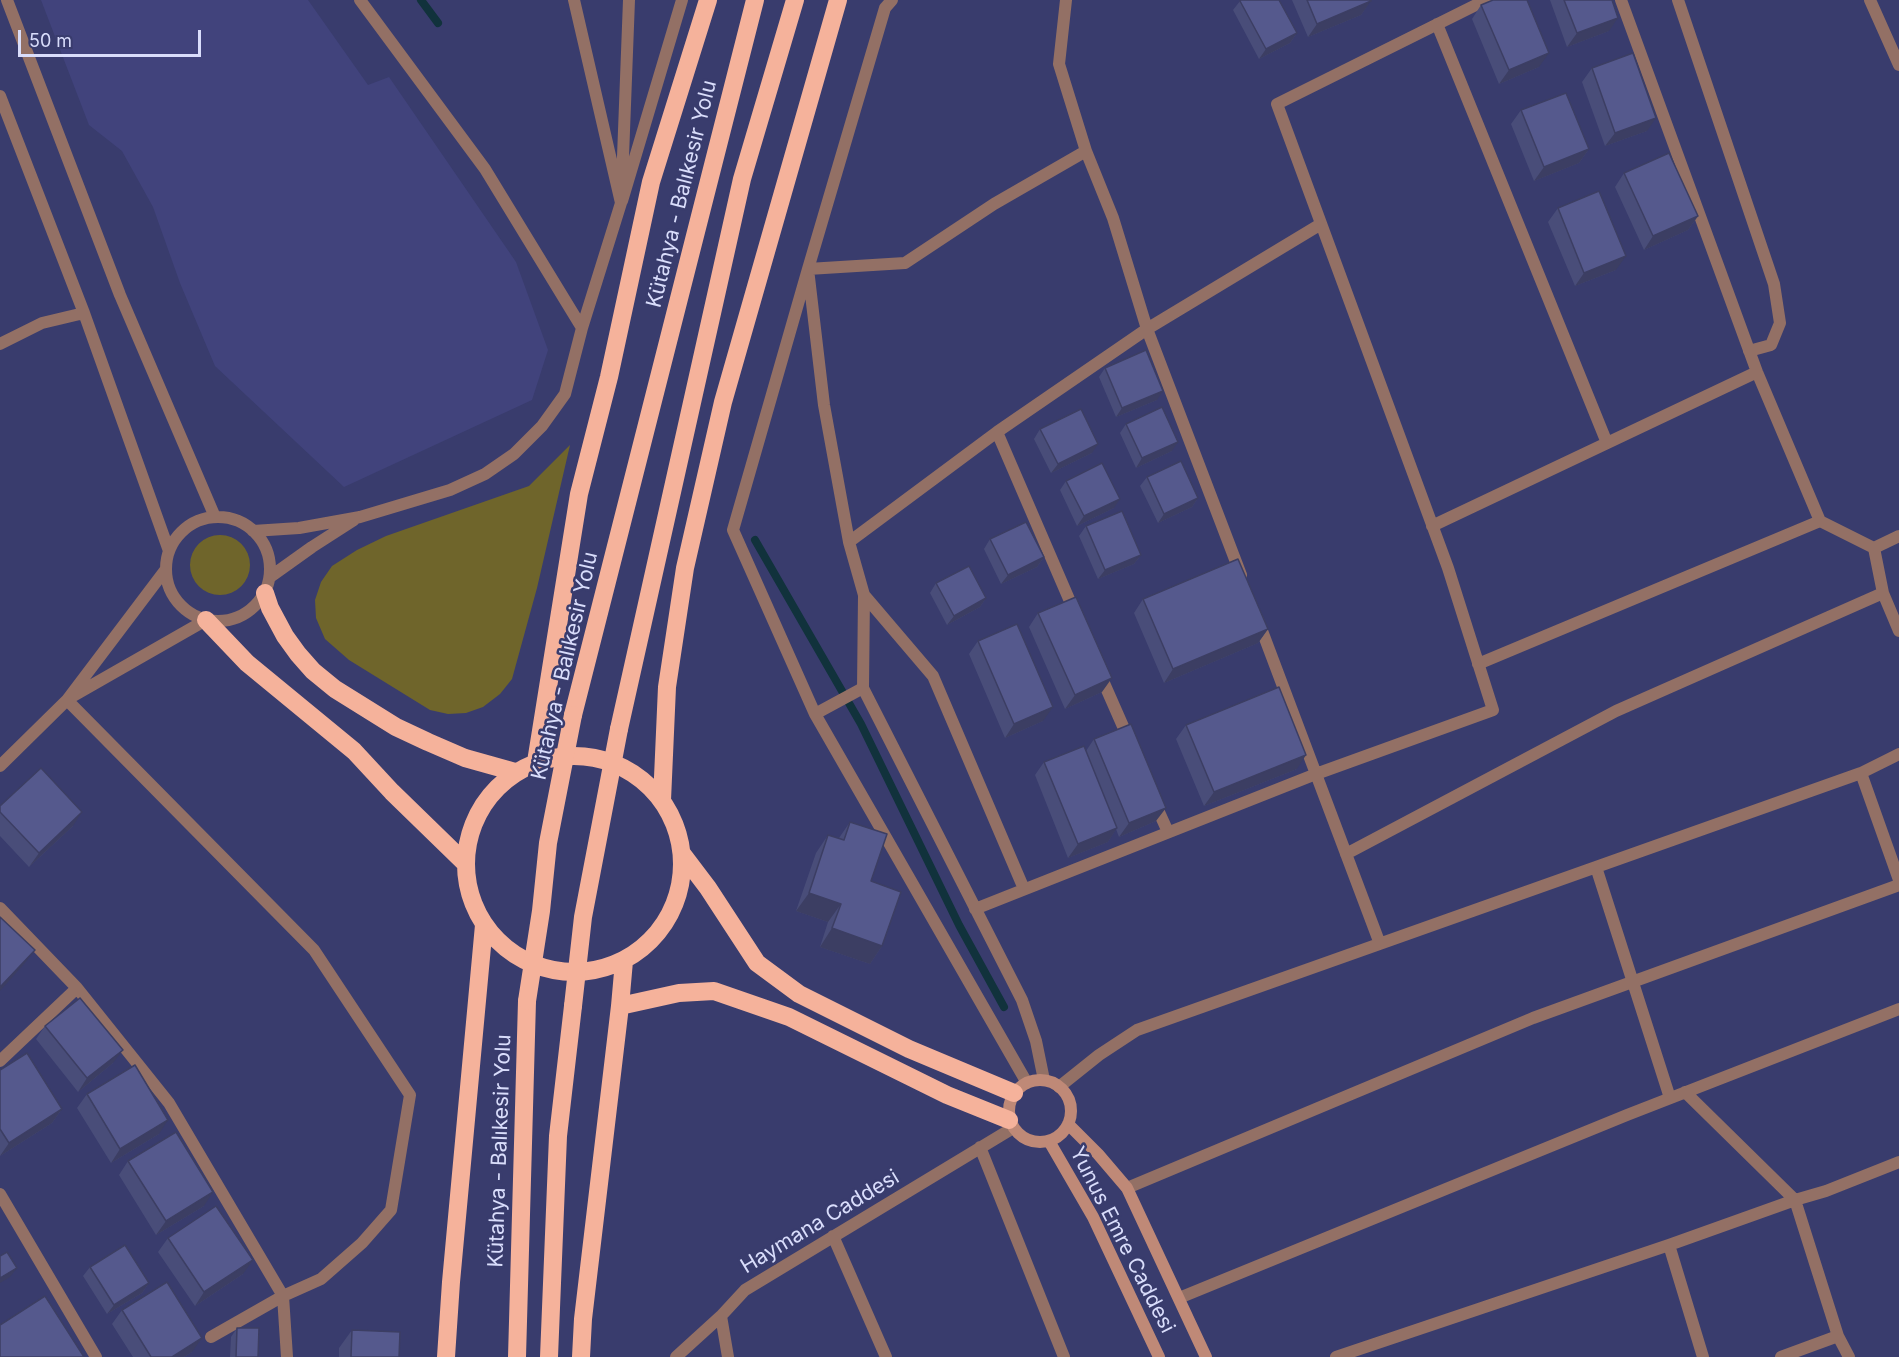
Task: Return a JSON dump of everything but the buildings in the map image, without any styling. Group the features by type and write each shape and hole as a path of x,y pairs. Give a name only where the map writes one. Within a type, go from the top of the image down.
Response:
{"highway":[{"path":"536,762 579,494 609,377 651,182 708,0"},
{"name":"Kütahya - Balıkesir Yolu","path":"517,1357 526,1001 541,911 548,843 573,715 755,0"},
{"path":"549,1357 558,1136 583,917 619,729 742,179 795,0"},
{"path":"662,800 667,687 685,568 723,402 838,0"},
{"path":"267,585 270,608 298,654 313,671 335,689 396,727 428,742 465,758 515,772"},
{"path":"206,620 248,663 354,752 465,863"},
{"path":"563,755 591,756 619,765 643,779 662,800 676,826 683,855 681,888 670,917 650,943 624,961 594,971 562,972 532,964 505,948 484,925 470,896 465,863 468,836 478,811 494,789 515,772 536,762 563,755"},
{"path":"683,855 708,888 757,963 799,994 909,1049 1020,1088"},
{"path":"446,1357 484,925"},
{"path":"581,1357 583,1319 624,961"},
{"path":"620,1006 679,993 714,991 789,1017 1011,1124"}],"street":[{"path":"7,0 120,295 215,517"},
{"path":"360,0 485,169 582,328"},
{"path":"574,0 621,203"},
{"path":"621,203 629,0"},
{"path":"253,531 299,528 360,517 450,490 485,474 514,454 543,426 565,394 582,328 682,0"},
{"path":"1065,0 1059,64 1086,151 1113,218 1147,329 1244,584"},
{"path":"975,909 1316,774 1493,710 1432,526 1277,104 1486,0"},
{"path":"1622,0 1749,351 1820,521 1874,548"},
{"path":"1678,0 1774,284 1780,323 1771,345 1749,351"},
{"path":"1870,0 1899,65"},
{"path":"888,3 808,270 734,530 815,714 1020,1088"},
{"path":"1437,24 1607,443"},
{"path":"0,96 84,313 169,551"},
{"path":"808,270 905,263 994,204 1086,151"},
{"path":"849,542 998,432 1147,329 1321,224"},
{"path":"808,270 824,405 849,542 864,595 863,688 1022,1000 1036,1041 1044,1080"},
{"path":"0,344 42,323 84,313"},
{"path":"1432,526 1757,372"},
{"path":"998,432 1080,627"},
{"path":"267,585 270,560 264,544 253,531 236,521 215,517 200,520 187,527 176,538 169,551 166,569 169,586 177,601 190,614 206,620 224,621 240,617 255,607 267,585 312,547 360,517"},
{"path":"1478,664 1820,521"},
{"path":"1874,548 1899,536"},
{"path":"1874,548 1883,594 1899,631"},
{"path":"0,766 67,700 166,569"},
{"path":"1346,854 1616,711 1883,594"},
{"path":"864,595 933,676 1024,889"},
{"path":"1252,606 1380,944"},
{"path":"67,700 206,620"},
{"path":"1094,659 1136,756"},
{"path":"815,714 863,688"},
{"path":"67,700 314,950 410,1095 391,1210 362,1243 321,1279 283,1296 211,1337"},
{"path":"1059,1087 1099,1055 1137,1030 1861,773 1899,754"},
{"path":"1861,773 1899,880"},
{"path":"1149,789 1168,832"},
{"path":"1596,867 1670,1098"},
{"path":"1126,1188 1533,1018 1899,885"},
{"path":"0,908 77,988 169,1103 283,1296 286,1357"},
{"path":"0,1062 77,988"},
{"path":"1179,1298 1670,1098 1899,1009"},
{"path":"1044,1080 1059,1087 1068,1097 1071,1110 1068,1124 1061,1135 1049,1141 1035,1142 1022,1137 1011,1124 1009,1105 1020,1088 1044,1080"},
{"path":"1685,1092 1795,1200 1838,1336 1849,1357"},
{"name":"Haymana Caddesi","path":"676,1357 721,1316 745,1290 980,1147 1011,1124"},
{"path":"1068,1124 1098,1154 1126,1188 1206,1357"},
{"name":"Yunus Emre Caddesi","path":"1049,1141 1093,1217 1159,1357"},
{"path":"980,1147 1064,1357"},
{"path":"1336,1357 1826,1191 1899,1162"},
{"path":"0,1194 96,1357"},
{"path":"833,1236 886,1357"},
{"path":"1669,1245 1703,1357"},
{"path":"721,1316 728,1357"},
{"path":"1781,1357 1838,1336"}],"shaded area":[{"path":"41,0 308,0 368,85 389,77 516,262 548,350 532,400 344,487 215,366 180,283 153,207 122,151 89,125"},
{"path":"570,445 537,588 512,679 500,694 483,707 466,713 448,714 430,710 349,660 325,639 316,618 315,600 321,582 332,566 357,550 386,536 529,486"},
{"path":"214,535 226,535 237,540 245,548 250,565 248,577 237,590 226,595 214,595 203,590 195,582 190,571 190,559 195,548 203,540"}],"waterway":[{"path":"421,0 438,23"},
{"path":"755,540 861,724 959,925 1004,1007"}]}
